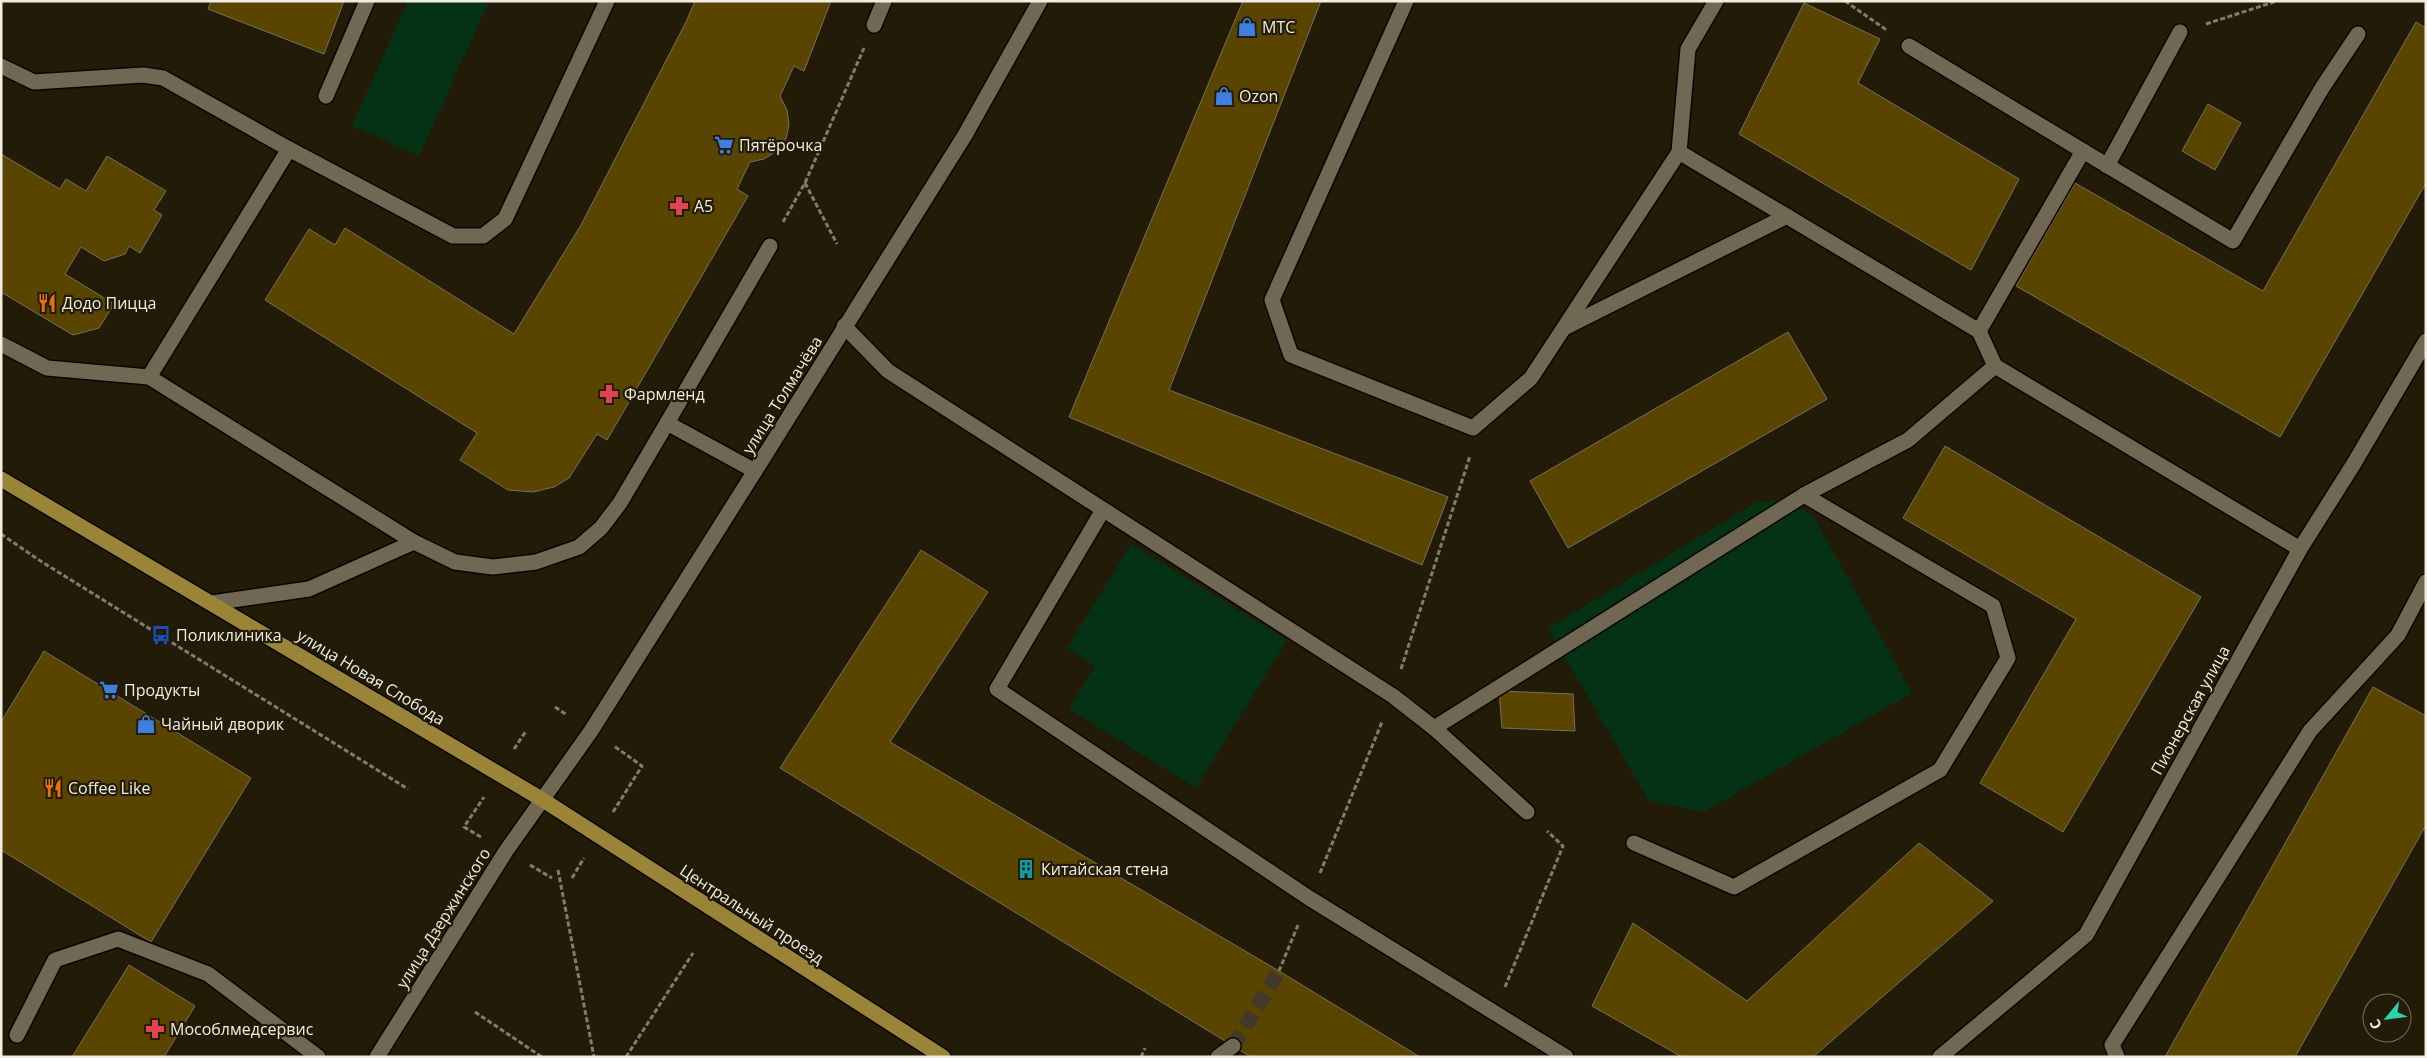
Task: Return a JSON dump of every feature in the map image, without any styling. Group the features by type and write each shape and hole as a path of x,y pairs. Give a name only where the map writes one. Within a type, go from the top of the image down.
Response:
{"main road":[{"name":"улица Новая Слобода","path":"1,479 543,800"},
{"name":"Центральный проезд","path":"543,800 943,1057"}],"street":[{"path":"326,96 367,1"},
{"path":"1,66 34,82 143,75 163,78 289,149 453,236 484,236 505,218 607,1"},
{"path":"874,25 884,1"},
{"name":"улица Толмачёва","path":"543,800 591,731 965,134 1040,1"},
{"path":"1406,1 1272,300 1291,355 1473,428 1531,378 1679,152 1688,49 1716,1"},
{"path":"2107,166 2180,32"},
{"path":"1909,46 2234,241 2322,88 2358,34"},
{"path":"149,377 289,149"},
{"path":"1979,331 2083,151"},
{"path":"1679,152 1979,331 1995,366 2300,549"},
{"path":"1563,329 1786,216"},
{"path":"1,344 47,368 149,377 414,542 455,562 493,567 536,562 579,546 601,528 620,503 770,246"},
{"path":"844,326 888,371 1393,696 1434,728 1527,812"},
{"name":"Пионерская улица","path":"1940,1057 2086,935 2300,549 2354,465 2426,341"},
{"path":"1434,728 1804,495 1908,440 1995,366"},
{"path":"667,423 755,471"},
{"path":"1634,843 1734,887 1940,770 2008,658 1993,606 1804,495"},
{"path":"1103,510 997,689 1309,898 1566,1057"},
{"path":"212,603 309,589 414,542"},
{"path":"2117,1057 2112,1045 2310,731 2398,635 2426,582"},
{"name":"улица Дзержинского","path":"377,1057 506,851 543,800"},
{"path":"17,1035 55,960 118,939 208,974 318,1057"},
{"path":"1218,1057 1233,1046"}],"path":[{"path":"1845,1 1909,46"},
{"path":"2180,32 2277,1"},
{"path":"770,246 804,183 874,25"},
{"path":"804,183 837,244"},
{"path":"1,534 42,562 408,789"},
{"path":"1495,1013 1563,846 1527,812"},
{"path":"558,870 594,1057"},
{"path":"626,1057 693,953"},
{"path":"475,1012 542,1057"},
{"path":"1141,1057 1145,1048"}],"green space":[{"path":"408,1 489,1 419,156 352,126"},
{"path":"1781,500 1812,514 1912,693 1704,812 1649,801 1548,628 1757,502"},
{"path":"1131,544 1287,640 1196,788 1069,709 1095,666 1067,648"}],"building":[{"path":"211,1 344,1 324,54 208,9"},
{"path":"695,1 831,1 804,71 794,66 780,96 787,110 789,124 786,139 777,151 764,159 750,162 737,189 748,196 607,440 597,434 569,478 554,487 533,492 508,490 460,460 477,433 265,300 309,229 335,245 345,228 514,334 581,225 686,22"},
{"path":"1243,1 1321,1 1169,390 1448,497 1422,565 1069,417"},
{"path":"1804,3 1880,39 1858,83 2019,179 1971,270 1739,134"},
{"path":"2416,22 2426,28 2426,183 2280,437 2016,286 2075,183 2263,291"},
{"path":"2208,104 2241,123 2215,170 2182,151"},
{"path":"1,154 60,189 66,179 86,191 107,156 166,191 154,210 162,215 140,253 129,246 125,254 104,261 81,247 65,274 114,304 99,328 73,335 1,292"},
{"path":"1788,332 1827,399 1568,548 1530,481"},
{"path":"1945,446 2201,597 2063,832 1980,783 2076,619 1903,518"},
{"name":"Китайская стена","path":"921,550 988,592 890,742 1279,971 1420,1057 1251,1057 780,768"},
{"path":"44,651 251,778 151,942 1,850 1,722"},
{"path":"2373,687 2426,716 2426,825 2295,1057 2165,1057"},
{"path":"1499,691 1573,694 1575,731 1502,728"},
{"path":"1919,843 1993,901 1813,1057 1682,1057 1592,1006 1633,923 1747,1001"},
{"path":"129,965 195,1006 164,1057 72,1057"}],"tunnel":[{"path":"1233,1046 1279,971"}],"place":[{"name":"МТС","path":"1247,27"},
{"name":"Ozon","path":"1224,96"},
{"name":"Пятёрочка","path":"724,145"},
{"name":"А5","path":"679,206"},
{"name":"Додо Пицца","path":"47,303"},
{"name":"Фармленд","path":"609,394"},
{"name":"Поликлиника","path":"161,635"},
{"name":"Продукты","path":"109,690"},
{"name":"Чайный дворик","path":"146,724"},
{"name":"Coffee Like","path":"53,788"},
{"name":"Китайская стена","path":"1026,869"},
{"name":"Мособлмедсервис","path":"155,1029"}]}
